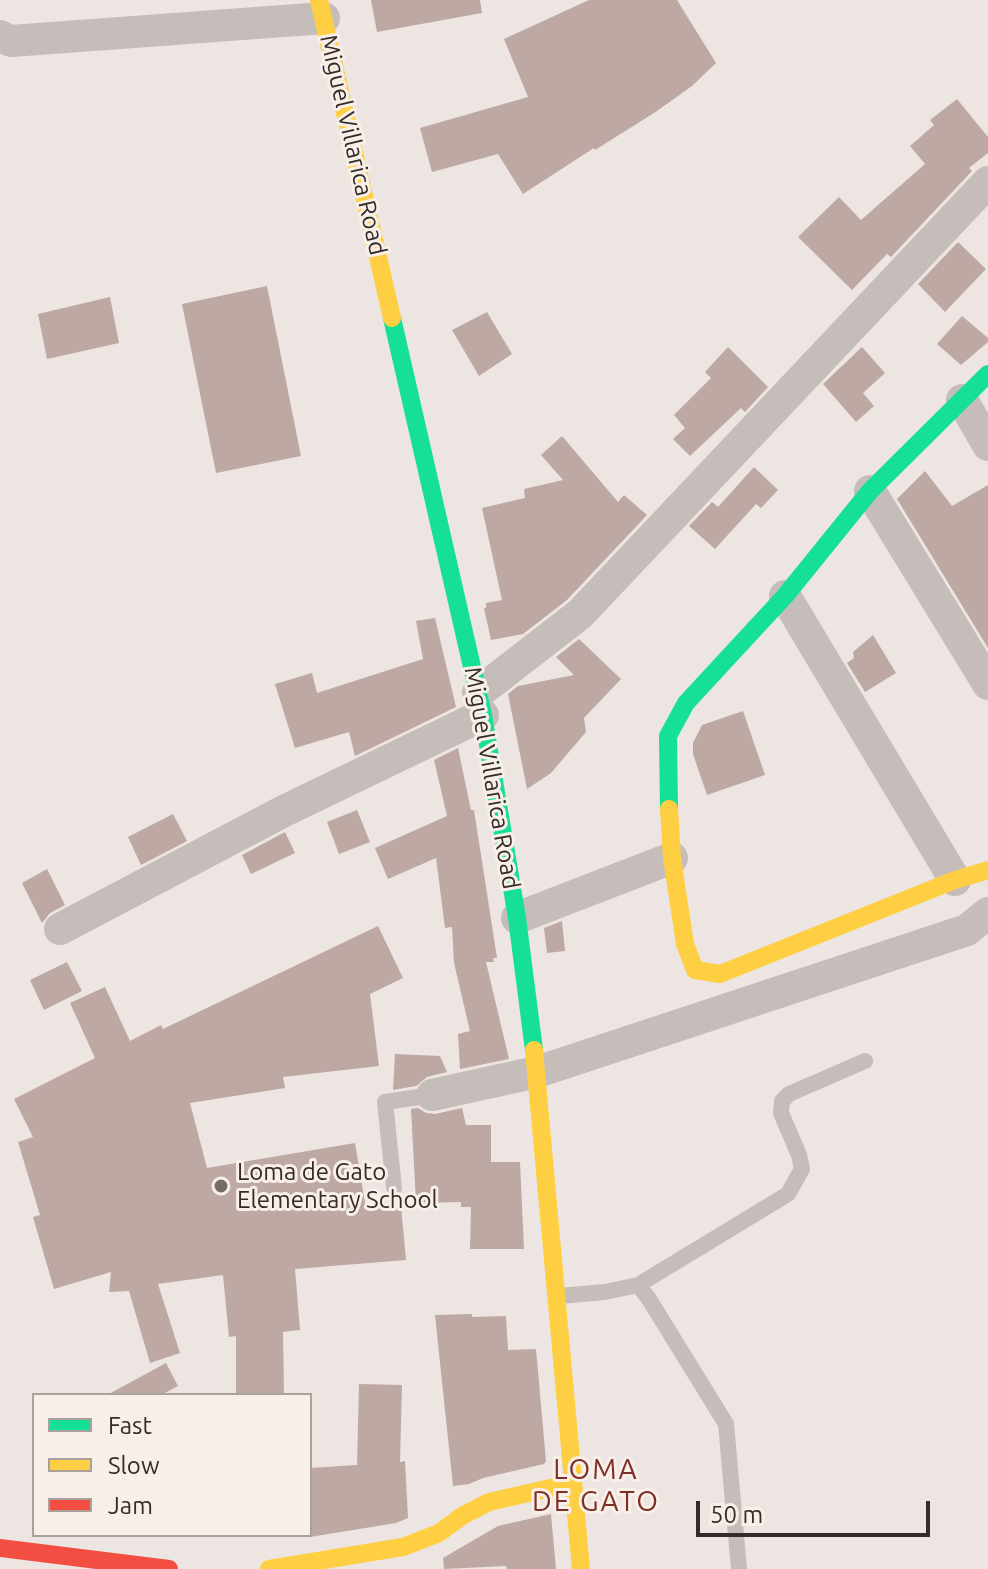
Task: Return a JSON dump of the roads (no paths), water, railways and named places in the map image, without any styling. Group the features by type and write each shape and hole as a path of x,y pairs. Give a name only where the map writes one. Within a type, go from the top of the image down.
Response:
{"main road":[{"name":"Miguel Villarica Road","path":"322,9 481,704 517,918 537,1072 581,1569"},
{"path":"988,374 870,491 785,596 686,703 668,736 667,788 672,858 685,944 695,970 720,974 955,880 988,870"},
{"path":"269,1569 403,1547 439,1533 489,1502 572,1483"},
{"path":"0,1548 169,1569"}],"street":[{"path":"0,36 11,41 322,9"},
{"path":"60,929 481,704 580,614 988,182"},
{"path":"962,400 988,445"},
{"path":"870,491 988,684"},
{"path":"785,596 955,880"},
{"path":"517,918 672,858"},
{"path":"432,1095 537,1072 967,930 988,913"}],"lane":[{"path":"555,1297 638,1285 788,1194 802,1169 781,1113 782,1101 789,1094 865,1061"},
{"path":"394,1188 385,1102 432,1095"},
{"path":"638,1285 710,1394 726,1424 739,1569"}],"place":[{"name":"Loma de Gato Elementary School","path":"221,1186"}],"district":[{"name":"LOMA DE GATO","path":"596,1486"}]}
